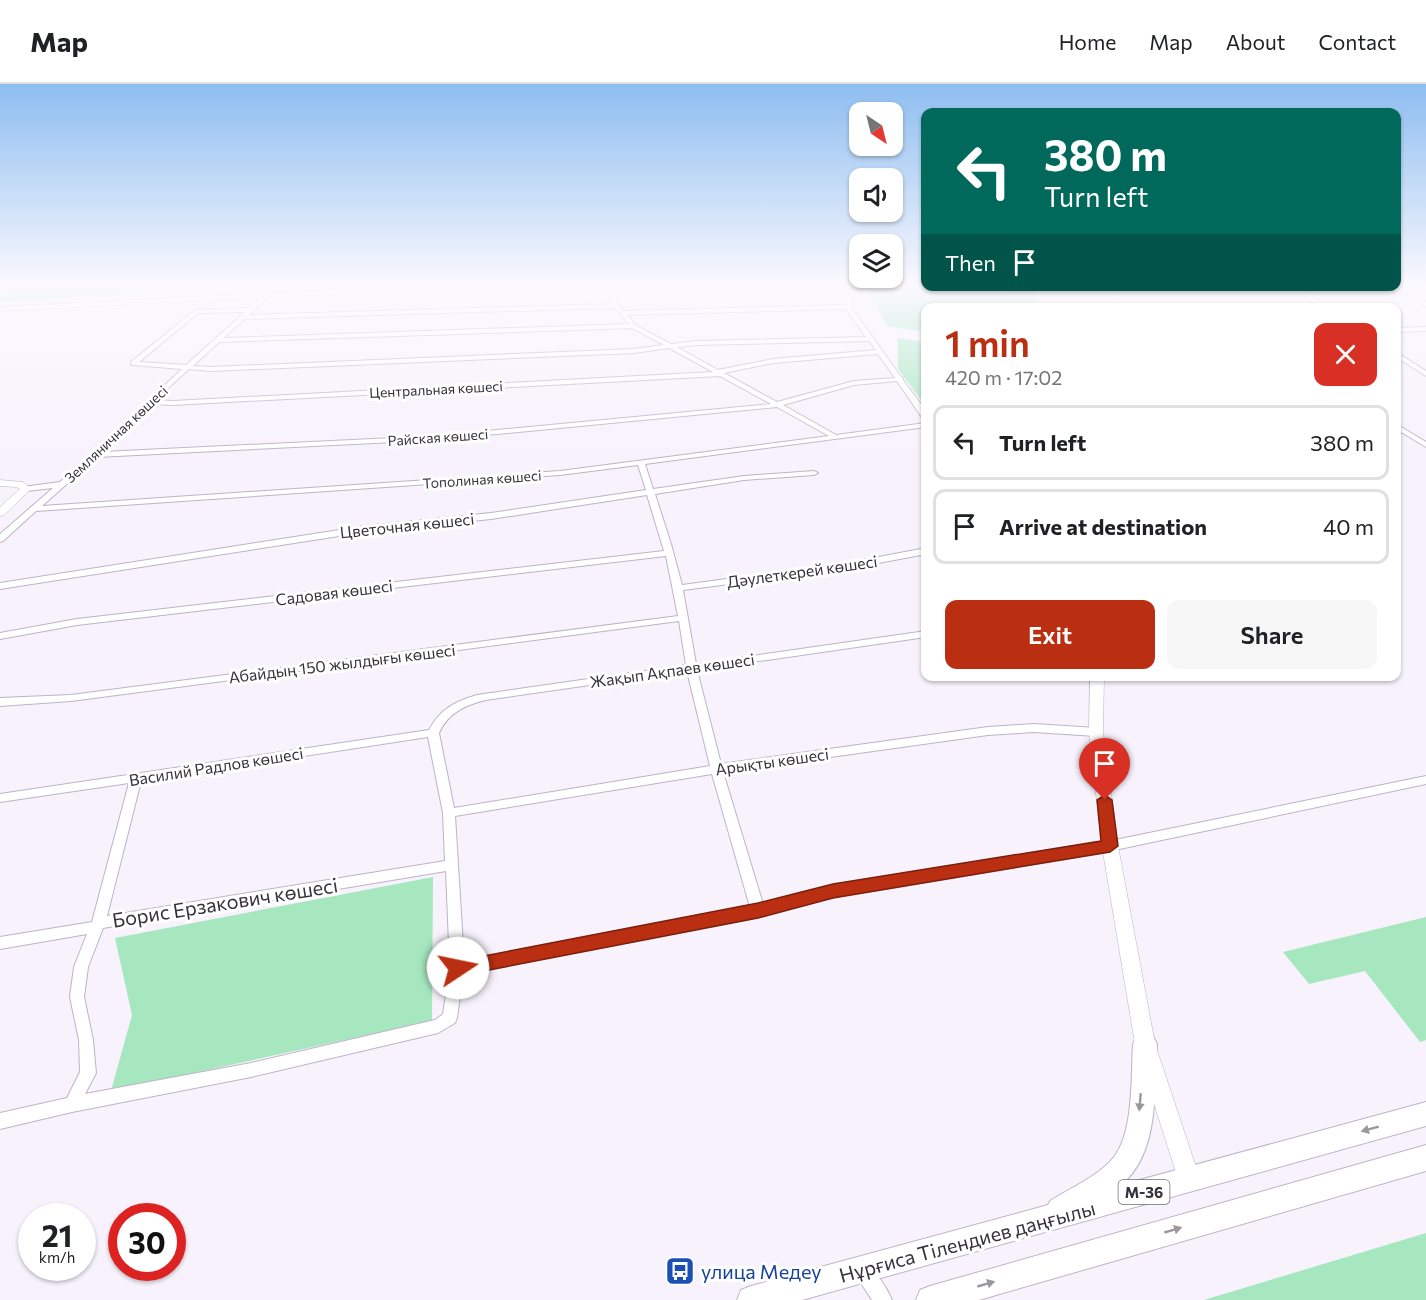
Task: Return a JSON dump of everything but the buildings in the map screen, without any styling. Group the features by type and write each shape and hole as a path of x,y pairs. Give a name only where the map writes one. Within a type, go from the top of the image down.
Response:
{"main road":[{"path":"1044,1219 1123,1166 1133,1145 1138,1121 1145,1044"},
{"name":"Нұрғиса Тілендиев даңғылы","path":"751,1300 1426,1114"},
{"path":"930,1300 1426,1158"}],"street":[{"path":"157,344 133,363 185,369 634,351 691,344"},
{"name":"Земляничная көшесі","path":"26,489 62,484 95,456 149,402 213,344"},
{"path":"668,344 833,435"},
{"path":"875,344 921,409"},
{"name":"Центральная көшесі","path":"149,402 173,403 720,373 773,361 880,352"},
{"path":"1401,357 1426,374"},
{"name":"Райская көшесі","path":"95,456 435,438 778,405 854,383 901,379"},
{"name":"Тополиная көшесі","path":"36,508 560,473 833,435 921,426"},
{"path":"1401,429 1426,445"},
{"path":"641,463 651,490 678,588 691,667 716,769 758,910"},
{"name":"Цветочная көшесі","path":"0,586 354,530 491,516 651,490 744,478 814,473"},
{"path":"0,483 19,484 26,489 0,513"},
{"path":"0,538 62,484"},
{"name":"Дәулеткерей көшесі","path":"678,588 852,565 921,552"},
{"name":"Садовая көшесі","path":"0,636 88,621 669,553"},
{"name":"Абайдың 150 жылдығы көшесі","path":"0,702 71,698 683,618"},
{"name":"Жақып Ақпаев көшесі","path":"433,734 444,714 468,701 921,635"},
{"path":"1097,681 1096,732 1110,846 1145,1044 1190,1179"},
{"name":"Арықты көшесі","path":"449,813 716,769 988,731 1034,728 1096,732"},
{"path":"0,1121 72,1104 251,1070 438,1026 450,1018 453,1011 458,968 449,813 433,734"},
{"name":"Василий Радлов көшесі","path":"0,798 433,734"},
{"path":"72,1104 88,1073 86,1040 77,997 81,967 98,925 136,778"},
{"path":"458,968 758,910 833,891 1110,846 1426,780"},
{"name":"Борис Ерзакович көшесі","path":"0,943 452,865"},
{"path":"862,1270 883,1300"}],"green space":[{"path":"898,344 921,344 921,400 898,369"},
{"path":"433,877 432,1021 111,1091 132,1015 115,938"},
{"path":"1426,917 1426,1040 1420,1042 1365,971 1309,984 1283,952"},
{"path":"1426,1233 1426,1300 1204,1300"}],"place":[{"name":"улица Медеу","path":"680,1271"}],"route":[{"path":"458,968 758,910 833,891 1110,846 1105,800"}]}
